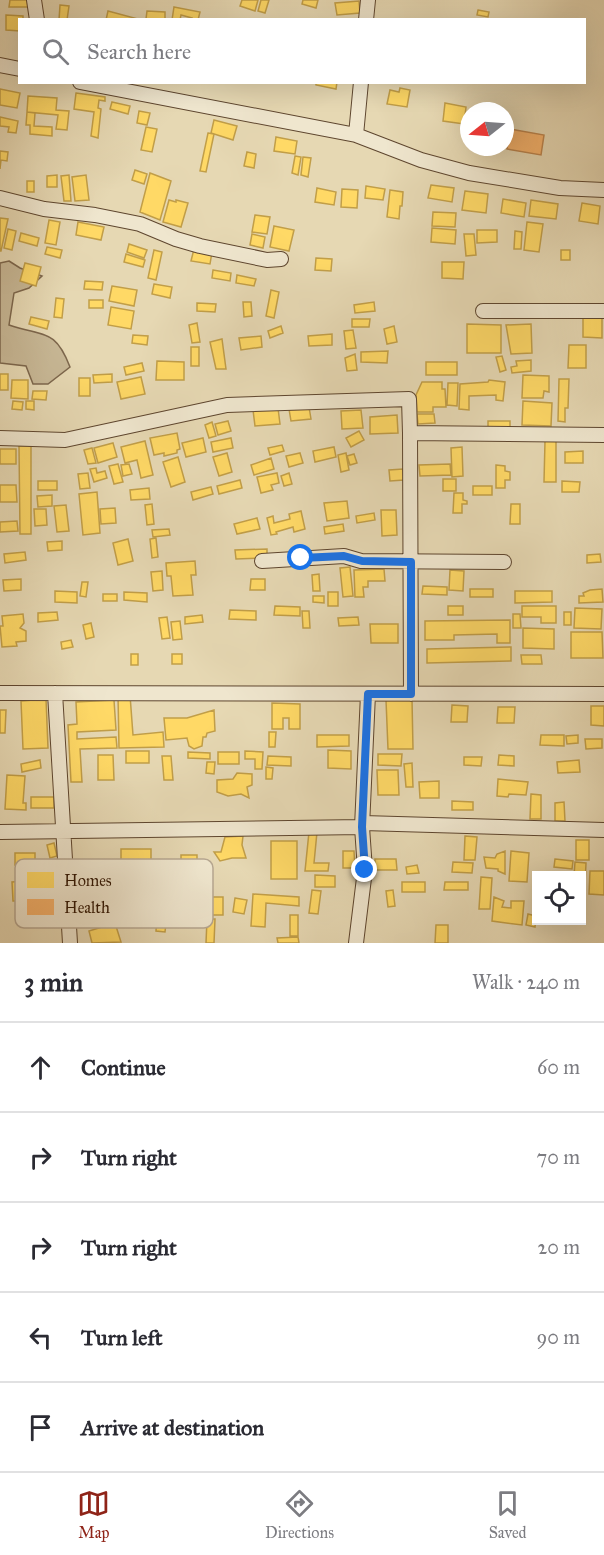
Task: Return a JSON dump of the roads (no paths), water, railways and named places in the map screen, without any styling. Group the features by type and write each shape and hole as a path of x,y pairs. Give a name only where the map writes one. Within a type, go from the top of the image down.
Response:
{"street":[{"path":"34,0 37,18"},
{"path":"366,18 368,0"},
{"path":"0,64 18,68"},
{"path":"90,84 356,135 421,160 469,173 560,188 604,190"},
{"path":"356,135 361,84"},
{"path":"0,198 44,209 95,215 140,224 200,246 267,260 281,260"},
{"path":"483,310 604,310"},
{"path":"0,438 65,440 226,405 409,399 411,694"},
{"path":"410,433 604,435"},
{"path":"262,561 344,556 362,561 504,562"},
{"path":"0,693 604,694"},
{"path":"55,693 66,859"},
{"path":"356,943 365,870 363,825 368,694"},
{"path":"0,832 363,825 604,830"},
{"path":"69,928 70,943"}]}
